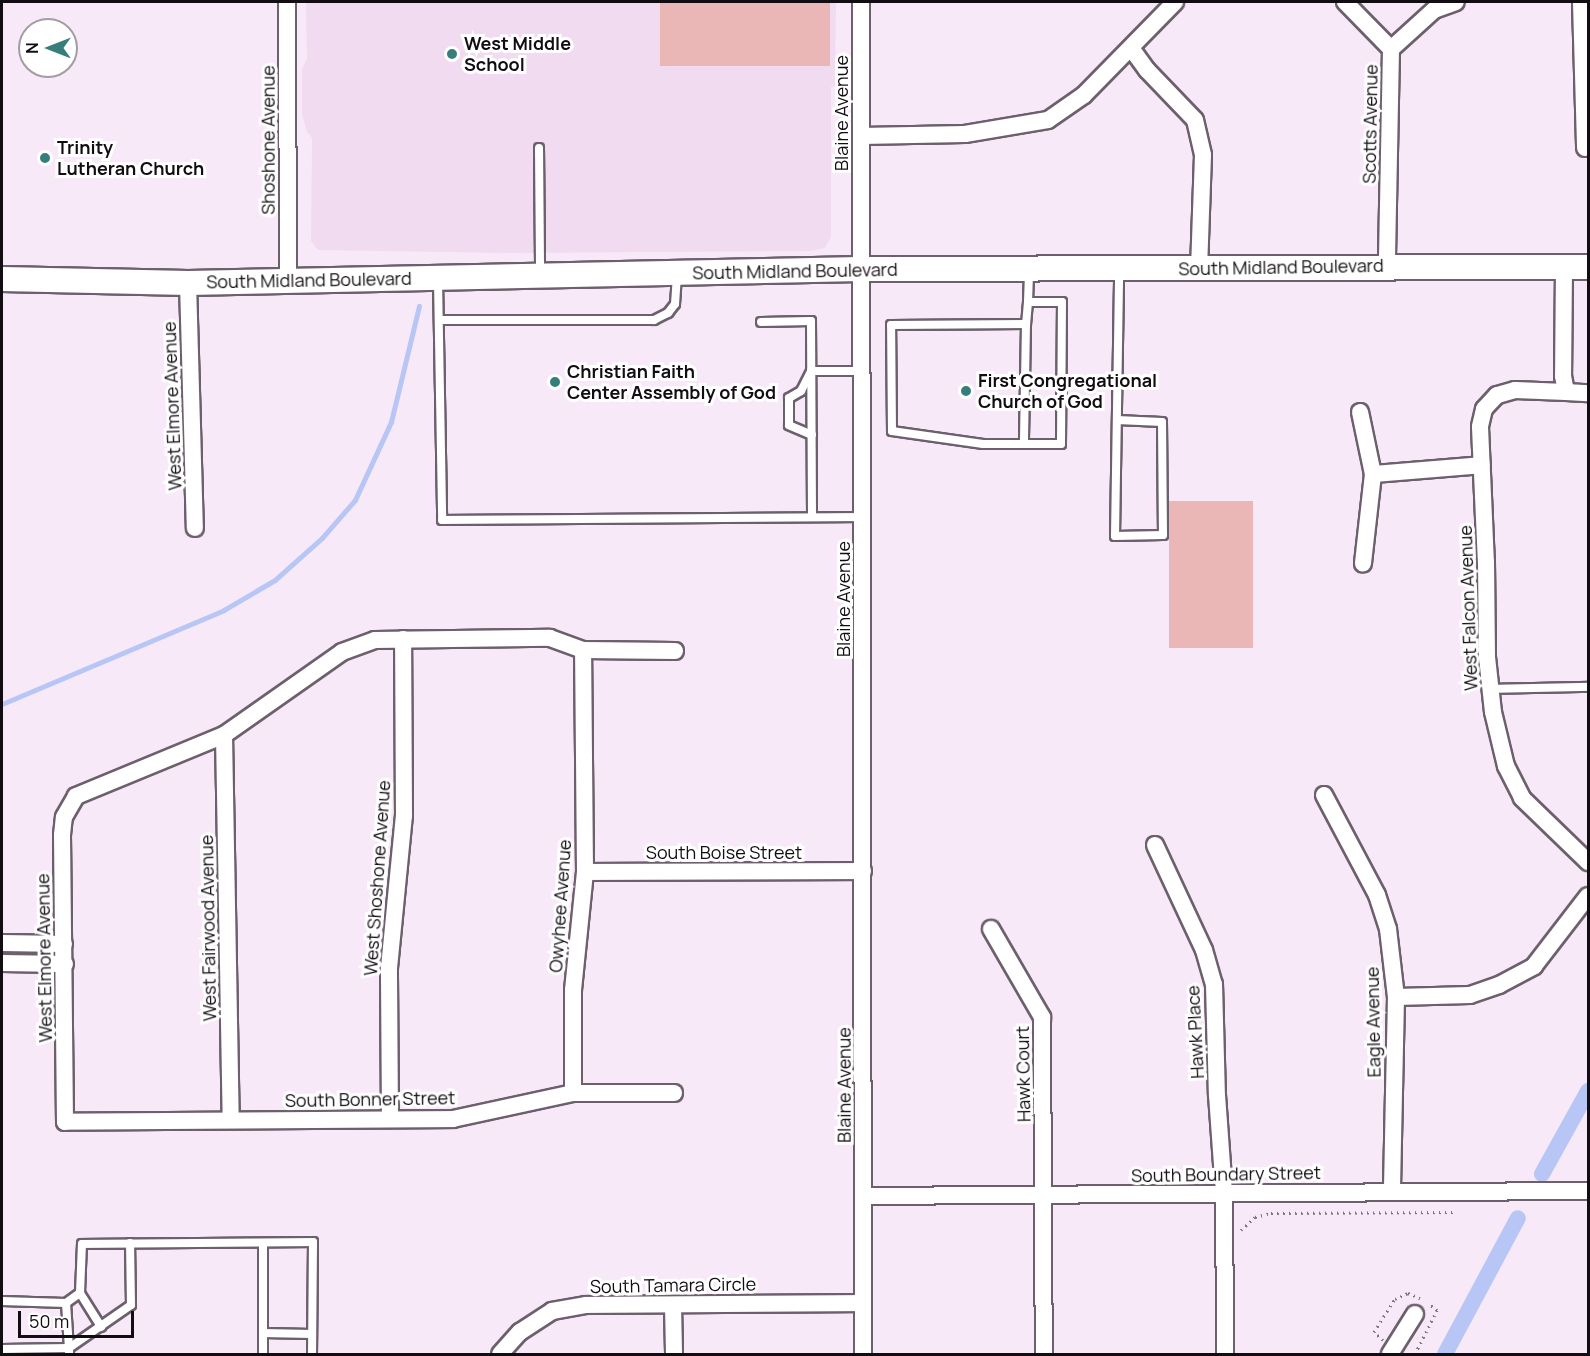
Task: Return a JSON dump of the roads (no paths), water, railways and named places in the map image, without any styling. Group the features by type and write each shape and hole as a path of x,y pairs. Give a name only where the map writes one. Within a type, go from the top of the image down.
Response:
{"main road":[{"name":"South Midland Boulevard","path":"2,279 188,283 288,279 861,269 1588,267"}],"street":[{"name":"Shoshone Avenue","path":"287,2 288,279"},
{"name":"Blaine Avenue","path":"861,2 863,1354"},
{"path":"861,136 965,134 1048,120 1084,95 1175,2"},
{"name":"Scotts Avenue","path":"1345,2 1391,49 1387,266"},
{"path":"1391,49 1434,10 1456,2"},
{"path":"1581,2 1585,148"},
{"path":"1131,48 1147,70 1195,120 1203,155 1199,268"},
{"path":"1564,267 1563,376 1566,392"},
{"name":"West Elmore Avenue","path":"188,283 195,528"},
{"name":"West Falcon Avenue","path":"1588,393 1515,390 1497,395 1484,408 1480,427 1487,657 1493,712 1506,766 1522,798 1588,862"},
{"path":"1360,412 1373,474 1363,563"},
{"path":"1373,474 1482,465"},
{"path":"224,735 342,652 375,640 550,638 583,650 675,651"},
{"name":"West Shoshone Avenue","path":"390,1119 389,968 404,816 402,639"},
{"name":"Owyhee Avenue","path":"573,1093 573,990 585,872 583,650"},
{"name":"West Elmore Avenue","path":"65,1122 62,835 64,817 76,796 224,735"},
{"name":"West Fairwood Avenue","path":"224,735 231,1120"},
{"name":"Eagle Avenue","path":"1324,795 1377,895 1388,929 1396,998 1392,1191"},
{"name":"Hawk Place","path":"1155,845 1204,950 1214,984 1217,1095 1224,1193 1225,1354"},
{"name":"South Boise Street","path":"585,872 863,871"},
{"path":"1396,998 1470,995 1499,985 1534,966 1588,896"},
{"name":"Hawk Court","path":"991,929 1042,1017 1044,1354"},
{"path":"2,943 64,944"},
{"path":"2,963 65,964"},
{"name":"South Bonner Street","path":"65,1122 453,1119 573,1093 674,1094"},
{"name":"South Boundary Street","path":"864,1196 1588,1191"},
{"name":"South Tamara Circle","path":"500,1354 520,1332 552,1311 586,1305 863,1303"},
{"path":"673,1305 674,1354"},
{"path":"1390,1354 1415,1314"}],"lane":[{"path":"539,148 540,275"},
{"path":"1117,420 1162,422 1163,535 1115,536 1119,268"},
{"path":"1024,444 1029,269"},
{"path":"439,320 654,320 668,314 675,304 677,273"},
{"path":"438,276 442,520 862,517"},
{"path":"1026,324 891,325 892,431 983,444 1061,444 1062,302 1028,302"},
{"path":"761,322 811,321 812,517"},
{"path":"811,372 861,371"},
{"path":"811,372 801,391 789,398 789,425 812,435"},
{"path":"1490,688 1588,687"},
{"path":"263,1242 263,1354"},
{"path":"101,1327 80,1293 82,1244 313,1242 312,1354"},
{"path":"2,1348 69,1351 131,1305 130,1244"},
{"path":"2,1300 66,1303 80,1293"},
{"path":"66,1303 69,1351"},
{"path":"263,1333 312,1334"}],"waterway":[{"path":"2,704 224,610 275,580 322,538 355,500 391,422 419,306"},
{"path":"1542,1174 1588,1091"},
{"path":"1445,1354 1518,1218"}],"place":[{"name":"West Middle School","path":"452,54"},
{"name":"Trinity Lutheran Church","path":"45,158"},
{"name":"Christian Faith Center Assembly of God","path":"555,382"},
{"name":"First Congregational Church of God","path":"966,391"}]}
